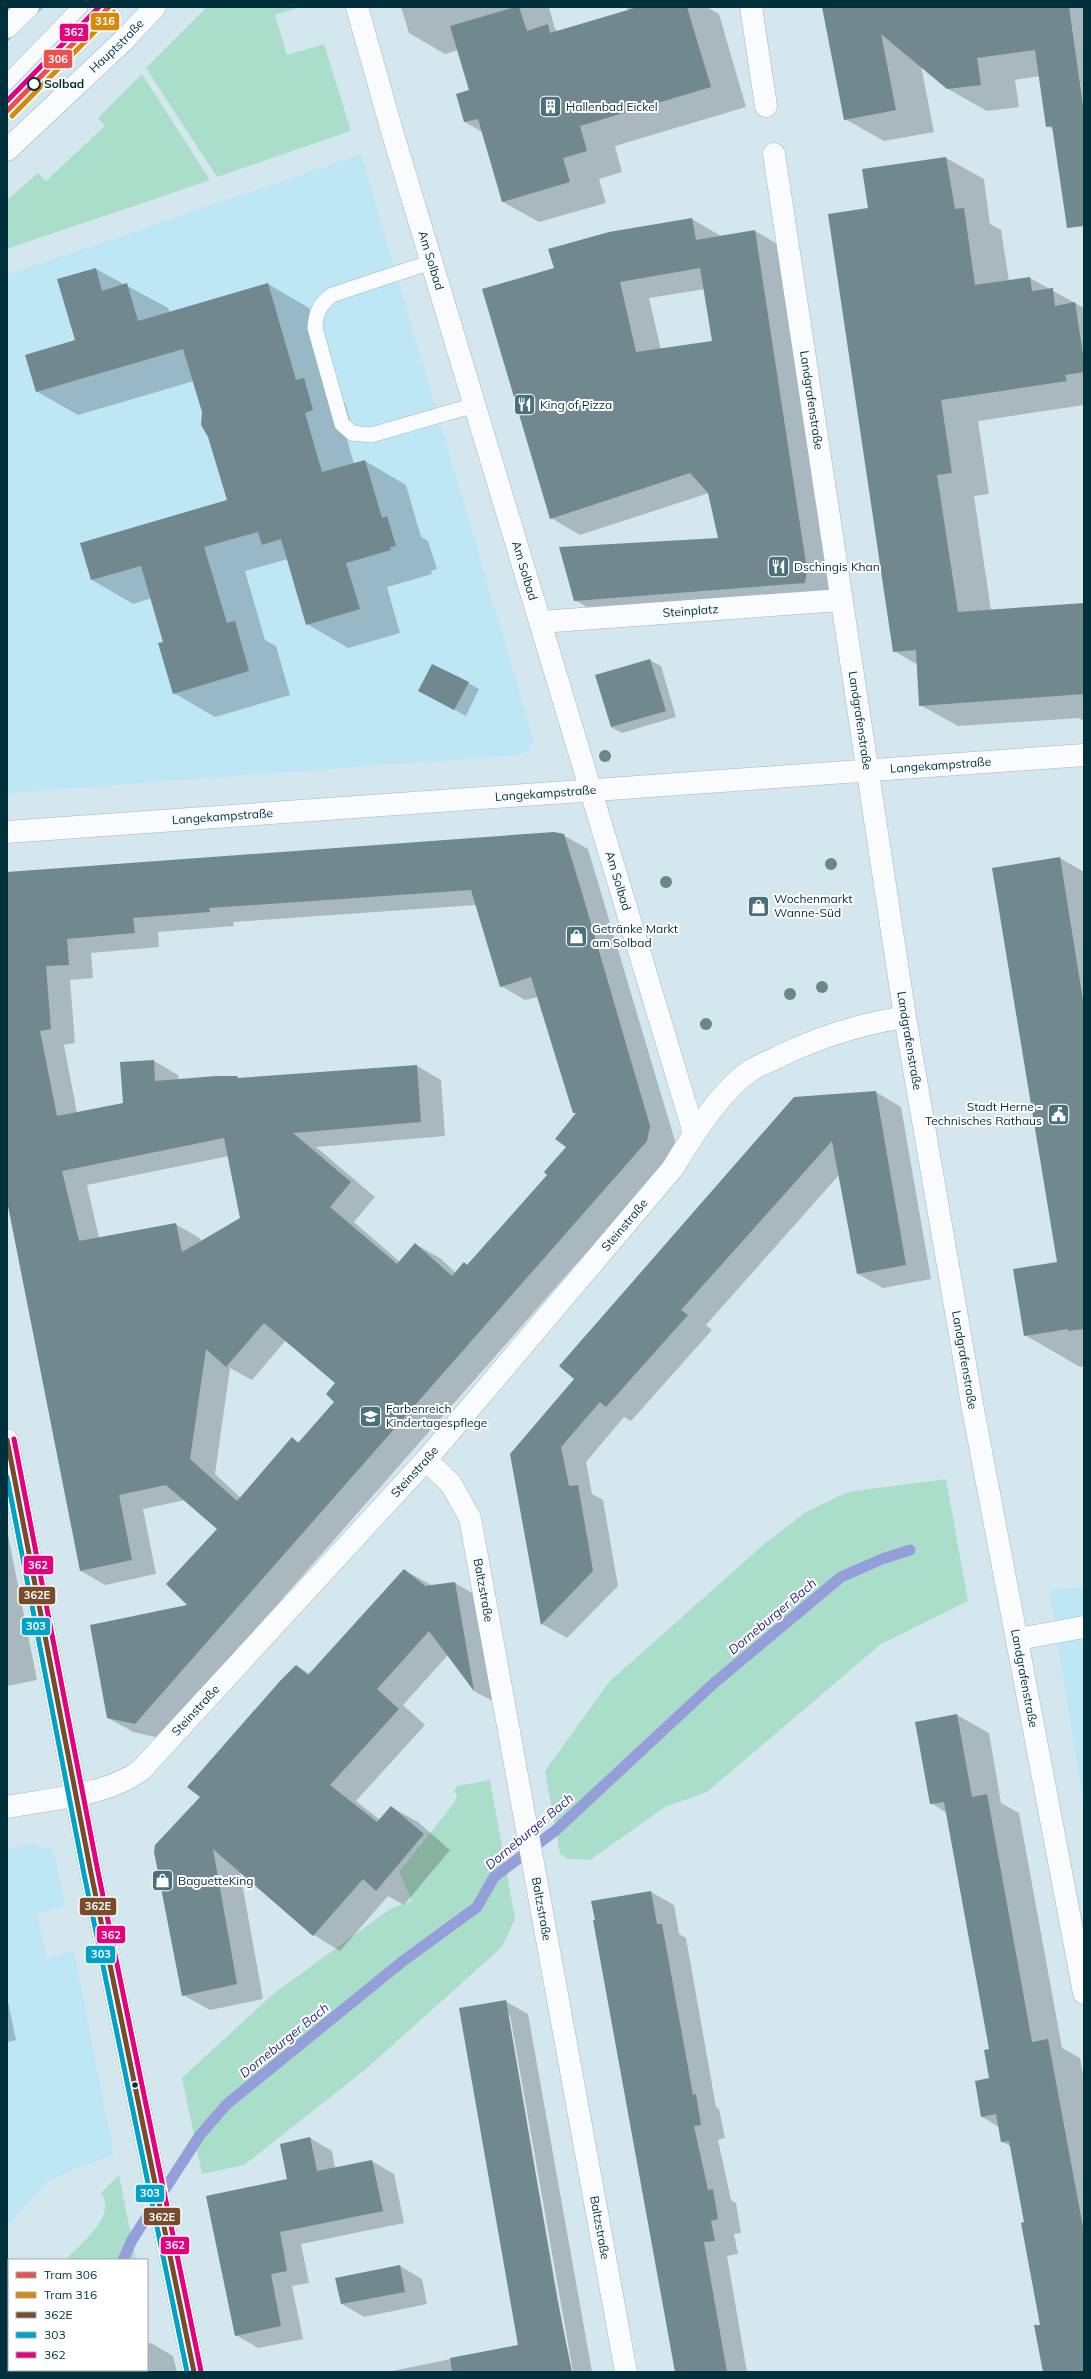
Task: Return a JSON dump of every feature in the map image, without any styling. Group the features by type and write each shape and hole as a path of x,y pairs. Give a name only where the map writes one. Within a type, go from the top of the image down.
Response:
{"street":[{"path":"7,27 28,7"},
{"name":"Hauptstraße","path":"7,150 124,40 155,7"},
{"name":"Am Solbad","path":"358,7 431,262 592,791 694,1133"},
{"path":"751,7 766,106"},
{"name":"Landgrafenstraße","path":"774,154 866,769 905,1017 972,1404 1018,1638 1084,1993"},
{"name":"Steinplatz","path":"540,622 841,600"},
{"name":"Langekampstraße","path":"7,832 592,791 866,769 1084,755"},
{"name":"Steinstraße","path":"7,1807 75,1794 116,1784 141,1770 426,1460 673,1168 694,1133 722,1098 750,1071 808,1043 867,1023 905,1017"},
{"path":"7,1440 75,1794 194,2372"},
{"name":"Baltzstraße","path":"426,1460 451,1484 470,1518 626,2372"},
{"path":"1018,1638 1084,1627"}],"lane":[{"path":"7,82 80,7"},
{"path":"7,111 109,7"},
{"path":"431,262 332,295 322,302 316,313 315,328 342,424 352,433 371,435 475,405"}],"shaded area":[{"path":"361,154 534,741 532,746 528,751 519,755 7,793 7,275"},
{"path":"1084,1587 1084,1806 1049,1590"},
{"path":"34,1844 51,1849 55,1856 65,1906 37,1913 47,1958 74,1951 114,2154 49,2180 7,2226 7,1849"}],"green space":[{"path":"207,7 301,7 275,15 287,55 324,44 351,131 217,177 146,68"},
{"path":"142,74 210,180 7,249 7,200 38,173 46,181 105,126 98,118"},
{"path":"946,1479 968,1601 881,1644 707,1792 665,1807 590,1860 569,1859 560,1854 545,1771 609,1682 763,1545 806,1512 848,1492"},
{"path":"490,1780 515,1919 502,1947 366,2069 244,2165 202,2174 182,2078 273,1994 390,1909 412,1901 399,1872 454,1803 457,1794 454,1791 457,1786"},
{"path":"119,2175 136,2259 66,2259 95,2230 101,2220 105,2211 105,2202 101,2193"},
{"path":"8,2368 8,2371 57,2371 56,2372 7,2372"}],"building":[{"name":"Hallenbad Eickel","path":"519,7 527,31 548,24 550,33 638,7 687,7 711,87 580,126 587,151 563,158 570,182 502,202 478,119 464,122 456,94 469,90 450,26"},
{"path":"822,7 1069,7 1084,113 1084,226 1067,228 1052,126 1046,127 1035,50 977,58 981,85 947,89 881,34 896,110 844,120"},
{"path":"946,157 955,209 964,208 975,285 1030,277 1032,291 1053,288 1055,306 1075,302 1084,361 1084,372 1065,375 1067,381 941,400 952,473 937,475 958,612 1084,603 1084,694 919,706 916,650 893,652 828,214 868,208 862,169"},
{"path":"692,218 696,240 755,230 807,570 805,583 574,601 559,547 718,538 708,493 690,473 550,519 482,289 554,268 548,249 609,232","holes":["700,268 712,341 636,352 620,282"]},
{"path":"96,268 102,291 127,283 138,321 268,283 296,380 304,378 313,410 305,413 322,472 365,460 382,518 387,516 396,546 390,547 391,550 346,563 360,609 306,625 281,539 262,545 258,532 204,547 227,623 235,621 249,671 173,694 158,643 163,642 141,566 91,580 80,543 227,500 208,437 201,425 202,412 183,349 36,392 25,355 75,340 57,279"},
{"path":"650,659 666,711 611,727 595,675"},
{"path":"432,664 469,682 454,710 418,691"},
{"path":"554,832 564,834 650,1126 647,1141 135,1724 107,1718 90,1625 187,1605 166,1584 217,1529 166,1485 119,1495 132,1560 80,1571 7,1201 7,872","holes":["471,890 500,987 531,977 573,1113 576,1113 555,1139 566,1147 544,1172 547,1175 467,1265 464,1262 452,1276 415,1243 397,1264 330,1207 351,1182 293,1133 421,1122 417,1065 238,1078 237,1076 216,1076 155,1081 154,1060 120,1062 123,1103 57,1116 40,1031 51,1029 46,966 69,965 67,939 135,933 133,918 210,912 209,908","224,1138 240,1218 182,1252 176,1223 79,1241 62,1171","264,1323 335,1383 326,1394 334,1402 298,1443 292,1437 237,1501 190,1459 206,1349 226,1367"]},
{"name":"Stadt Herne - Technisches Rathaus","path":"1060,857 1084,1007 1084,1329 1068,1331 1068,1329 1024,1336 1013,1269 1057,1262 992,868"},
{"path":"876,1091 906,1265 857,1274 832,1141 681,1310 688,1315 606,1407 600,1402 561,1447 569,1486 578,1485 593,1571 541,1625 510,1454 574,1379 559,1366 794,1097"},
{"path":"404,1569 425,1586 455,1582 474,1691 429,1631 377,1689 399,1709 330,1785 377,1822 391,1806 424,1834 376,1891 363,1879 313,1936 213,1849 237,1984 182,1996 154,1852 155,1845 200,1797 187,1787 280,1681 296,1665 308,1675"},
{"path":"957,1714 972,1797 987,1794 1032,2042 1048,2039 1084,2233 1084,2372 1043,2372 1034,2325 1040,2325 1021,2223 1024,2222 1009,2141 1001,2142 996,2114 981,2117 975,2081 989,2078 984,2050 989,2049 944,1802 930,1804 915,1722"},
{"path":"651,1891 657,1924 662,1924 693,2095 696,2094 701,2125 694,2126 708,2190 713,2189 718,2219 711,2221 715,2241 704,2242 727,2372 675,2372 593,1920 595,1920 591,1901"},
{"path":"506,2000 557,2298 572,2372 452,2372 450,2358 518,2345 459,2008"},
{"path":"310,2137 317,2171 372,2160 383,2211 280,2232 287,2271 271,2274 281,2326 235,2336 206,2196 287,2179 280,2144"},
{"path":"400,2265 405,2292 341,2304 335,2278"}],"waterway":[{"name":"Dorneburger Bach","path":"123,2259 132,2240 200,2135 227,2104 403,1961 477,1907 494,1877 556,1830 713,1684 841,1577 882,1559 910,1550"}],"tram line":[{"name":"306","path":"7,111 109,7"},
{"name":"316","path":"12,116 114,12"}],"transit line":[{"name":"362","path":"7,101 99,7"},
{"name":"362E","path":"7,111 109,7"},
{"name":"303","path":"12,116 114,12"},
{"name":"362","path":"14,1439 98,1872 201,2371"},
{"name":"362E","path":"7,1440 91,1873 194,2372"},
{"name":"303","path":"7,1477 84,1874 187,2372"}],"place":[{"name":"Solbad","path":"34,84"},
{"name":"Hallenbad Eickel","path":"551,107"},
{"name":"King of Pizza","path":"525,405"},
{"name":"Dschingis Khan","path":"778,567"},
{"name":"Wochenmarkt Wanne-Süd","path":"758,906"},
{"name":"Getränke Markt am Solbad","path":"577,936"},
{"name":"Stadt Herne - Technisches Rathaus","path":"1058,1114"},
{"name":"Farbenreich Kindertagespflege","path":"370,1416"},
{"name":"BaguetteKing","path":"163,1881"}]}
